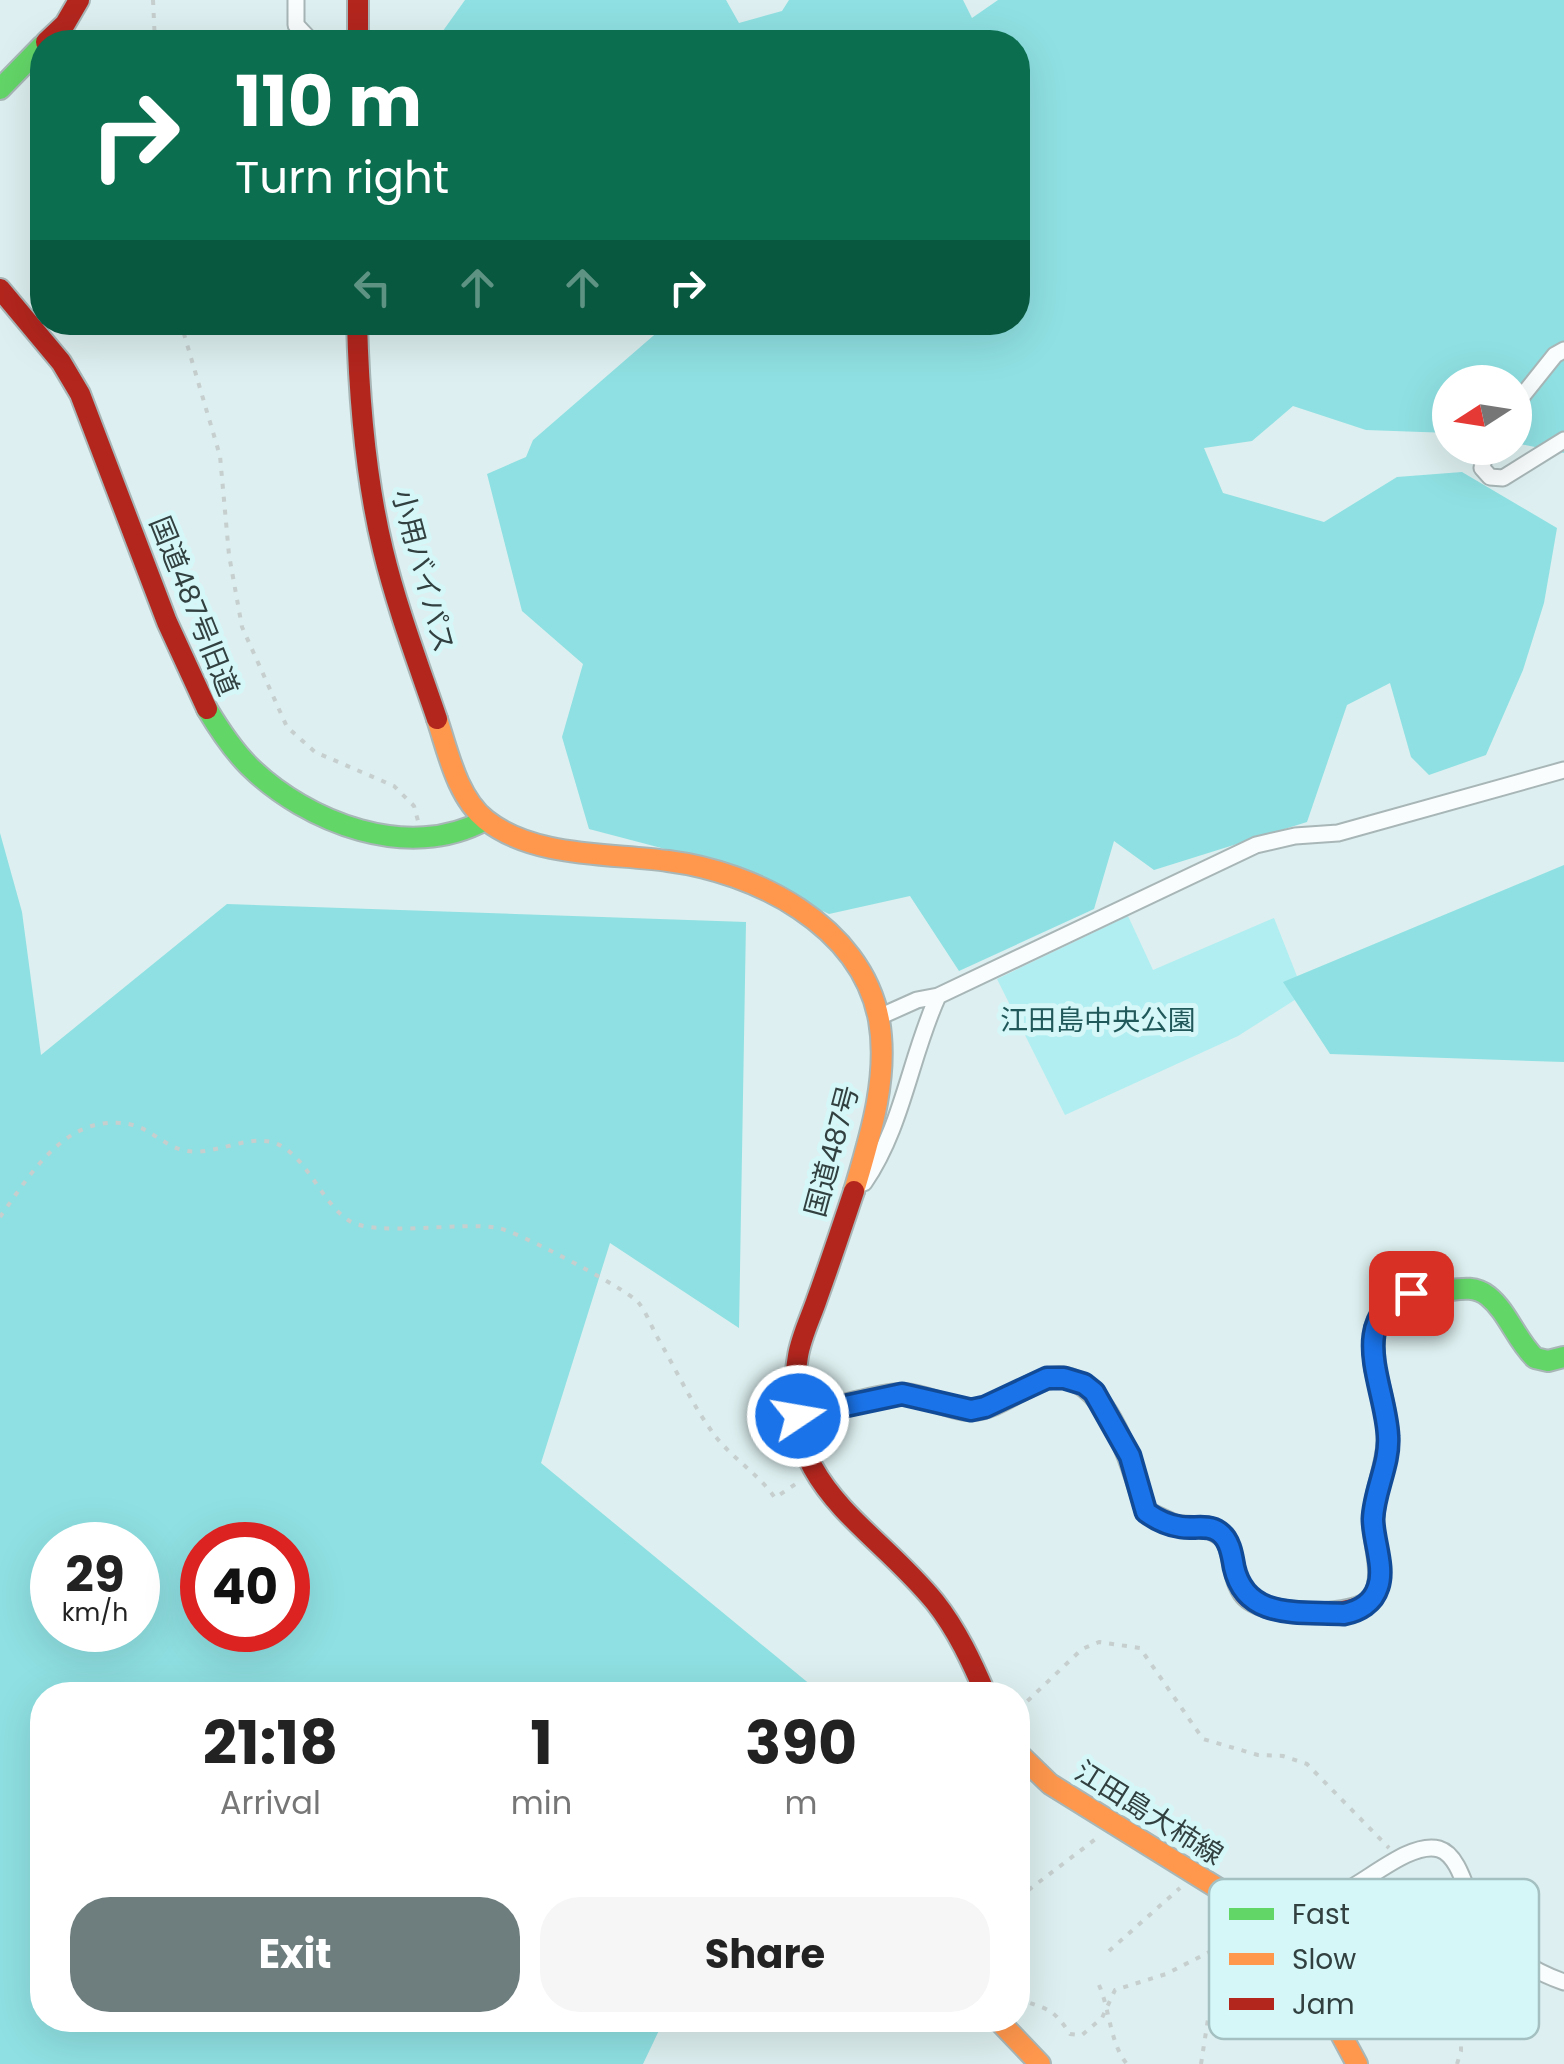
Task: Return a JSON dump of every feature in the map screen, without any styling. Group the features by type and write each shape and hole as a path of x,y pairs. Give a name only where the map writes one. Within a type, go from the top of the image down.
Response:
{"main road":[{"path":"59,30 79,0"},
{"path":"358,0 358,30"},
{"path":"0,88 30,58"},
{"name":"国道487号旧道","path":"0,288 30,324"},
{"name":"国道487号旧道","path":"39,335 80,394 180,658 210,718 243,762 281,795 326,819 378,834 424,841 466,832 485,820"},
{"name":"小用バイパス","path":"358,335 365,441 378,526 402,619 458,781 485,820"},
{"name":"国道487号","path":"485,820 512,835 543,845 690,864 765,888 807,914 843,947 866,983 879,1018 882,1068 864,1155 798,1356 794,1388 798,1416 811,1467 821,1488 842,1515 924,1590 945,1615 980,1682"},
{"path":"798,1416 902,1394 971,1410 1047,1378 1084,1384 1094,1392 1130,1456 1146,1512 1161,1522 1185,1528 1209,1527 1222,1533 1230,1546 1238,1583 1255,1603 1274,1609 1344,1614 1374,1598 1380,1583 1373,1519 1388,1436 1372,1350 1385,1310 1396,1299 1411,1293 1470,1288 1494,1301 1530,1357 1543,1363 1564,1357"},
{"name":"江田島大柿線","path":"1030,1765 1050,1784 1114,1826 1209,1882"},
{"path":"1009,2032 1040,2064"},
{"name":"江田島大柿線","path":"1344,2039 1357,2064"}],"street":[{"path":"296,0 296,25 301,30"},
{"path":"1532,384 1564,350"},
{"path":"1532,460 1564,440"},
{"path":"1483,465 1490,478 1502,478 1523,465"},
{"path":"879,1018 917,1000 938,996 1256,846 1296,836 1338,833 1564,770"},
{"path":"848,1206 882,1156 938,996"},
{"path":"1364,1879 1421,1849 1436,1848 1450,1854 1462,1879"},
{"path":"1539,1972 1564,1982"}],"path":[{"path":"152,0 154,30"},
{"path":"184,335 220,456 229,555 242,627 287,727 315,752 394,786 414,806 424,841"},
{"path":"0,1216 38,1164 63,1139 87,1128 113,1122 138,1126 188,1152 270,1140 287,1149 348,1220 369,1228 500,1228 555,1253 637,1301 712,1432 740,1465 765,1484 775,1498 796,1484 811,1467"},
{"path":"1030,1697 1064,1662 1098,1642 1140,1648 1203,1739 1306,1764 1402,1858"},
{"path":"1030,1889 1114,1826"},
{"path":"1110,1951 1195,1872"},
{"path":"1030,2003 1056,2013 1070,2034 1082,2035 1102,2018 1115,1990 1166,1974 1209,1952"},
{"path":"1099,1985 1115,2041 1128,2064"},
{"path":"1202,2064 1209,2018"},
{"path":"1458,2064 1462,2039"}],"green space":[{"name":"江田島中央公園","path":"1128,916 1153,970 1274,918 1304,994 1238,1036 1065,1115 997,979"}],"shaded area":[{"path":"465,0 726,0 739,23 782,11 789,0 963,0 972,18 998,0 1564,0 1564,453 1532,446 1532,365 1432,365 1432,432 1366,430 1293,406 1252,441 1204,448 1223,493 1324,522 1397,477 1462,472 1557,528 1544,603 1523,670 1486,755 1429,775 1411,757 1390,683 1347,705 1307,822 1154,870 1114,841 1094,909 959,971 910,896 829,914 726,865 589,829 562,737 583,664 522,611 487,474 526,457 533,440 654,335 1030,335 1030,30 444,30"},
{"path":"0,833 22,912 41,1055 227,904 746,922 739,1328 610,1243 541,1463 807,1682 30,1682 30,2032 658,2032 643,2064 0,2064"},
{"path":"1564,865 1564,1062 1330,1054 1283,982"}],"traffic: fast":[{"path":"0,89 30,58"},
{"path":"207,709 249,766 300,804 329,819 360,830 424,837 455,832 485,820"},
{"path":"1375,1368 1375,1331 1385,1308 1408,1297 1461,1289 1477,1290 1488,1296 1535,1358 1548,1361 1564,1357"}],"traffic: slow":[{"path":"437,719 468,799 486,820 505,832 550,848 668,861 735,877 799,909 851,957 868,986 879,1020 882,1063 876,1107 854,1191"},
{"path":"798,1416 894,1394 981,1409 1044,1380 1065,1378 1084,1386 1113,1423 1146,1512 1176,1526 1210,1528"},
{"path":"1030,1765 1050,1784 1209,1883"},
{"path":"1009,2032 1040,2064"},
{"path":"1344,2039 1357,2064"}],"traffic: jam":[{"path":"59,30 79,0"},
{"path":"358,0 358,30"},
{"path":"0,289 30,325"},
{"path":"38,335 80,394 167,622 207,709"},
{"path":"357,335 364,437 377,522 395,593 437,719"},
{"path":"854,1191 799,1349 795,1400 801,1438 814,1469 833,1497 935,1602 964,1647 980,1682"},
{"path":"1210,1528 1225,1537 1241,1589 1255,1602 1290,1612 1332,1612 1365,1604 1374,1596 1379,1569 1374,1509 1388,1436 1375,1368"}],"route":[{"path":"798,1416 902,1394 971,1410 1047,1378 1084,1384 1094,1392 1130,1456 1146,1512 1161,1522 1185,1528 1209,1527 1222,1533 1230,1546 1238,1583 1255,1603 1274,1609 1355,1612 1374,1598 1380,1583 1373,1519 1388,1436 1372,1350 1385,1310 1396,1299 1411,1293"}]}
